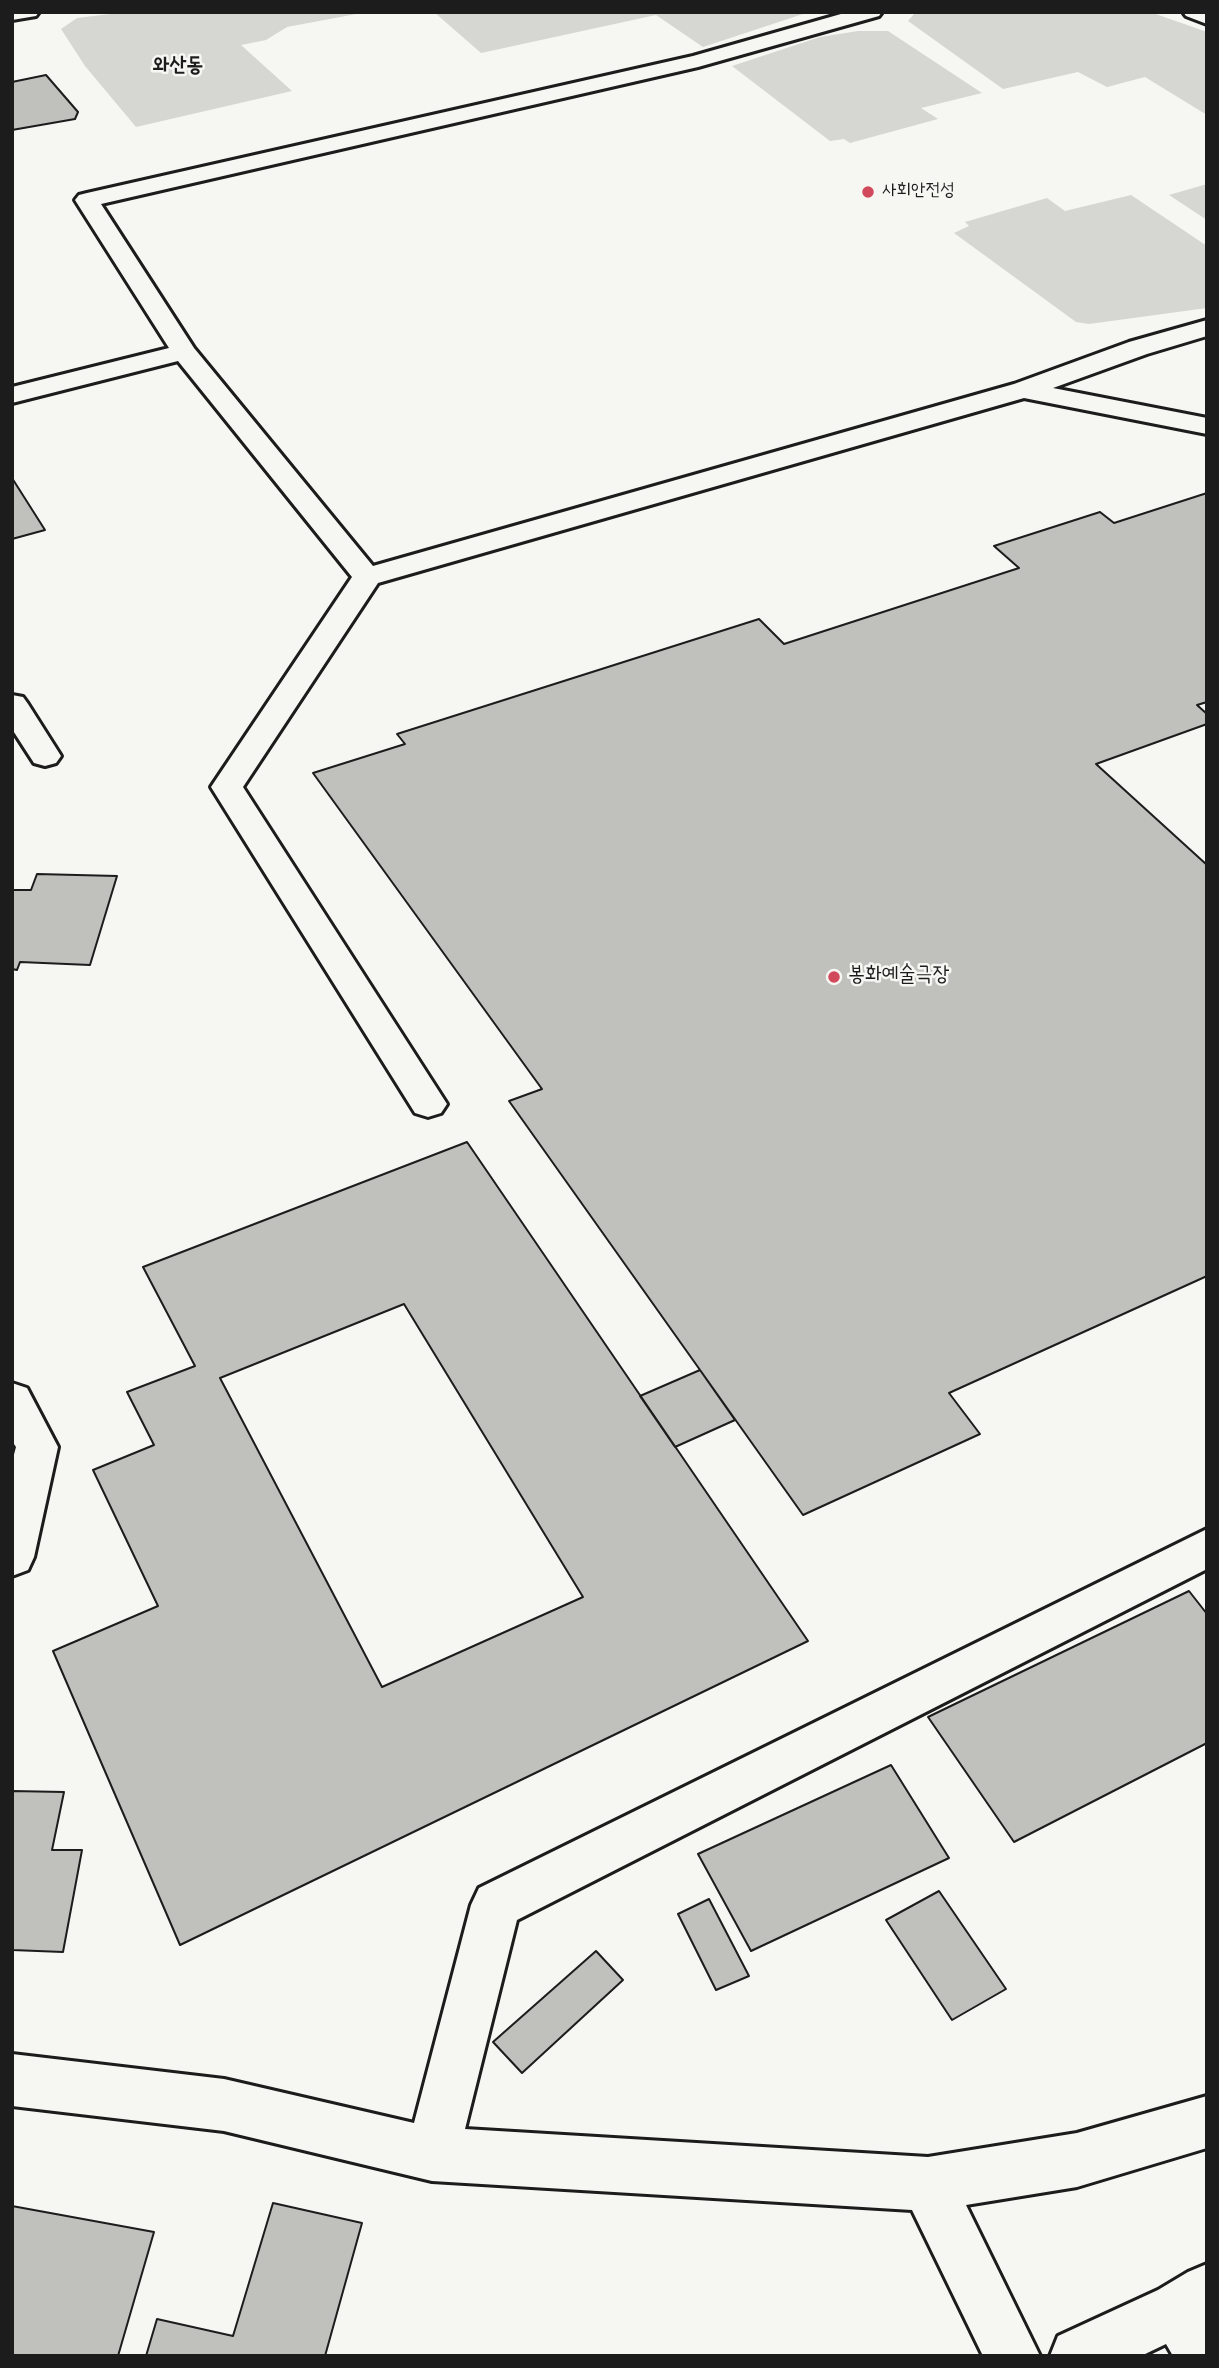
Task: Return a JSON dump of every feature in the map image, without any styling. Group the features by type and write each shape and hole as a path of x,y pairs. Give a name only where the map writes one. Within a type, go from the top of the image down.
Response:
{"street":[{"path":"12,14 29,12"},
{"path":"367,578 184,352 88,200 698,61 872,12"},
{"path":"1193,12 1207,18"},
{"path":"428,1104 227,787 367,578 1023,390 1138,348 1207,328"},
{"path":"12,395 184,352"},
{"path":"1023,390 1207,426"},
{"path":"12,704 45,756"},
{"path":"12,1400 37,1447 12,1557"},
{"path":"432,2154 496,1905 1207,1548"},
{"path":"12,2080 224,2105 432,2154 928,2184 1077,2160 1207,2122"},
{"path":"928,2184 1012,2356"},
{"path":"1078,2356 1196,2319"}],"shaded area":[{"path":"127,12 367,12 287,27 266,40 241,45 292,91 136,127 85,66 61,29 77,18"},
{"path":"434,12 809,12 703,47 656,15 481,53"},
{"path":"1150,12 1207,32 1207,115 1145,77 1107,87 1078,72 1003,89 908,21 914,14"},
{"path":"858,31 888,31 982,93 921,108 938,119 850,143 844,139 830,141 732,66 820,37"},
{"path":"1207,184 1207,220 1169,195"},
{"path":"1131,195 1207,246 1207,308 1089,324 1076,322 954,233 969,226 965,222 1047,198 1065,211"}],"building":[{"path":"46,75 78,112 75,119 12,130 12,82"},
{"path":"12,478 45,530 12,539"},
{"name":"봉화예술극장","path":"1207,493 1207,702 1197,705 1207,714 1207,724 1096,764 1207,865 1207,1276 949,1393 980,1434 803,1515 509,1101 542,1089 313,773 405,744 397,734 759,619 784,644 1019,568 994,546 1100,512 1114,523"},
{"path":"37,874 117,876 90,965 20,962 17,970 12,969 12,890 31,890"},
{"path":"467,1142 808,1641 180,1945 53,1651 158,1606 93,1470 154,1445 127,1392 195,1366 143,1267","holes":["404,1304 583,1597 382,1687 220,1378"]},
{"path":"700,1370 735,1420 675,1447 640,1396"},
{"path":"1189,1591 1207,1614 1207,1743 1014,1842 928,1717"},
{"path":"891,1765 949,1858 751,1951 698,1854"},
{"path":"12,1791 64,1792 52,1850 82,1850 63,1952 12,1950"},
{"path":"939,1891 1006,1989 952,2020 886,1920"},
{"path":"709,1899 749,1976 716,1990 678,1914"},
{"path":"596,1951 623,1980 522,2073 493,2042"},
{"path":"273,2203 362,2223 325,2356 146,2356 157,2319 233,2336"},
{"path":"12,2206 154,2232 118,2356 12,2356"}],"place":[{"name":"사회안전성","path":"868,192"},
{"name":"봉화예술극장","path":"834,977"}],"district":[{"name":"와산동","path":"178,68"}]}
